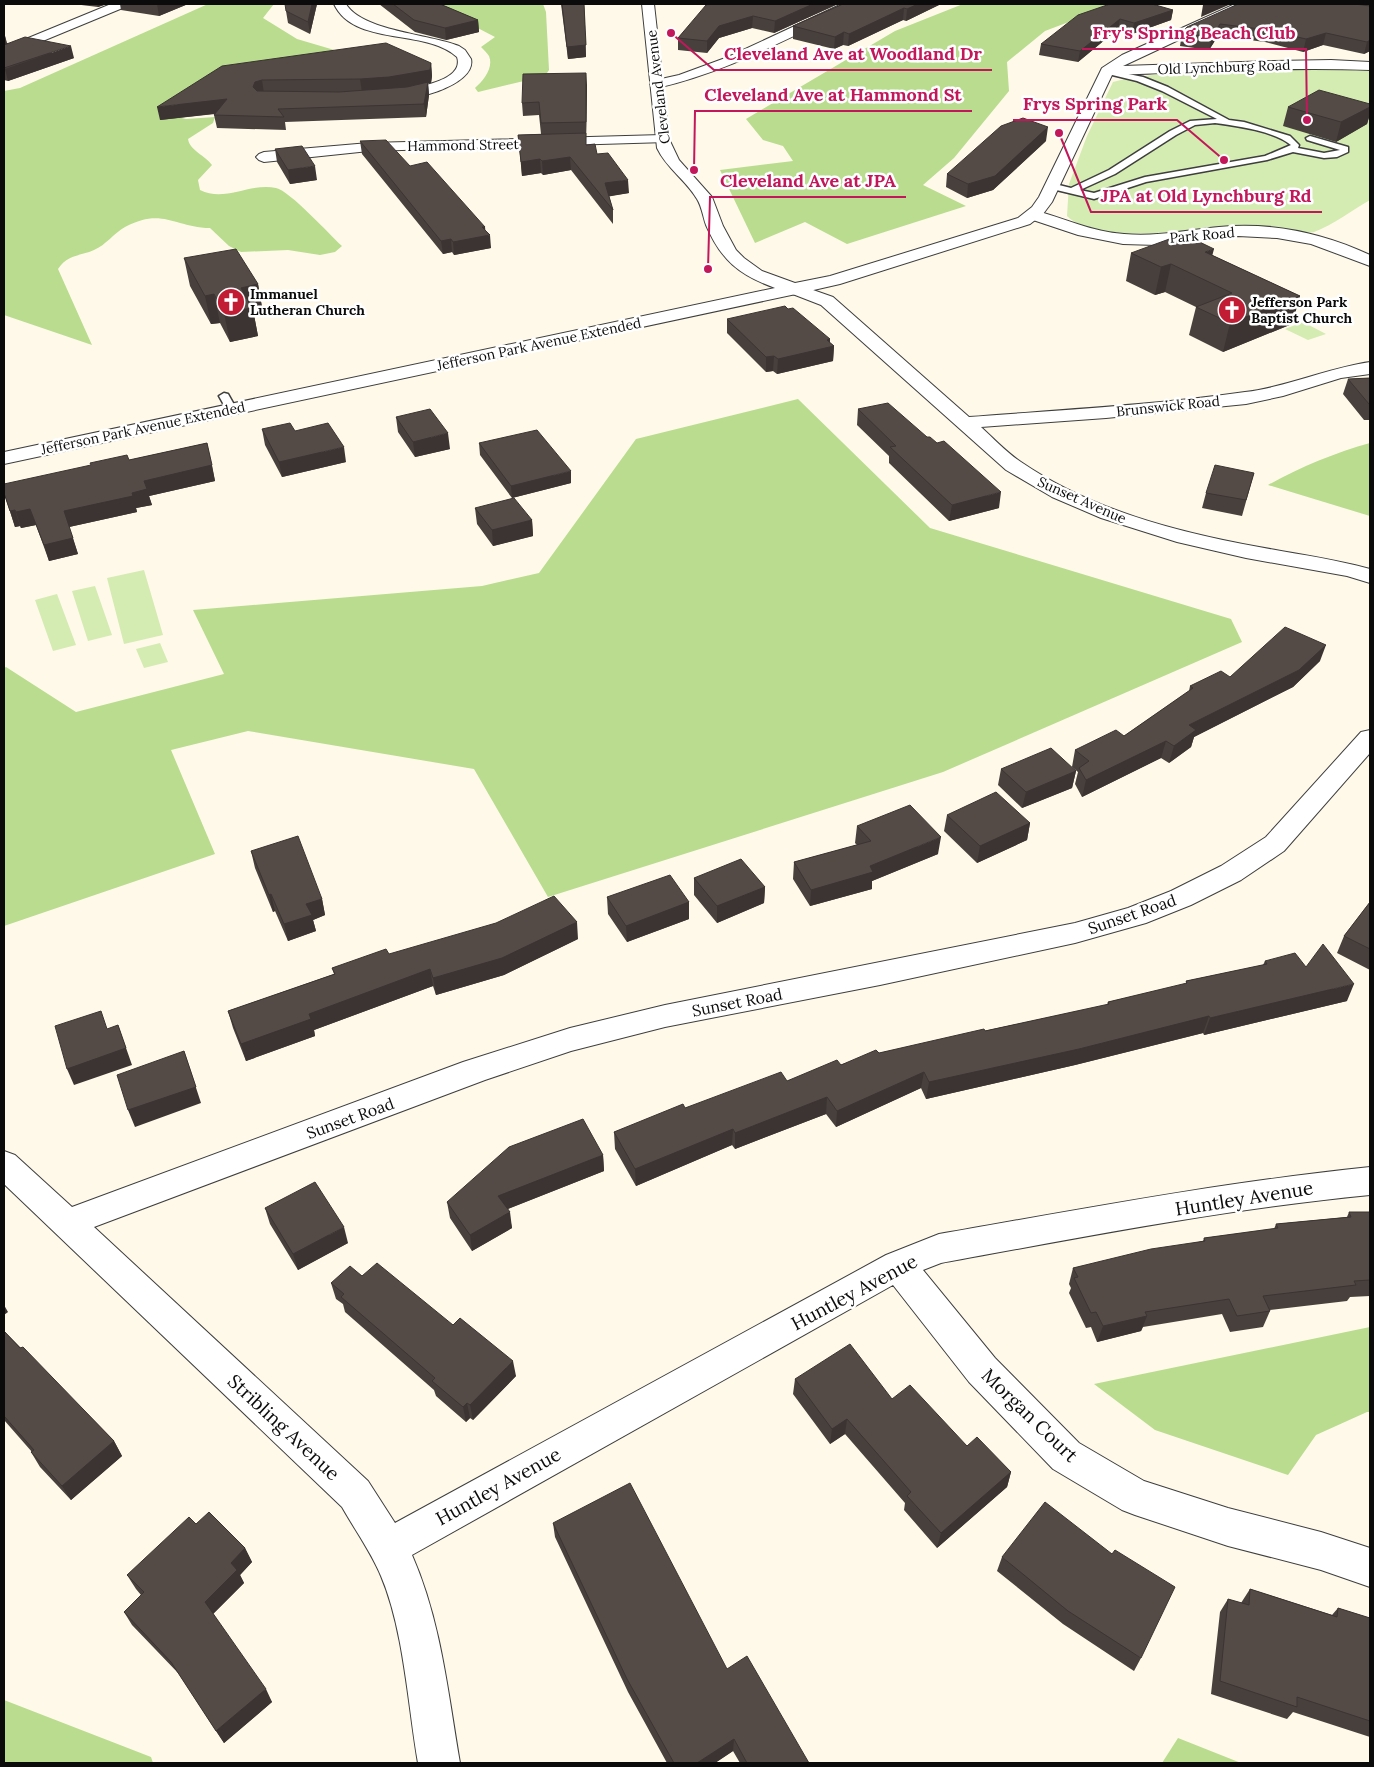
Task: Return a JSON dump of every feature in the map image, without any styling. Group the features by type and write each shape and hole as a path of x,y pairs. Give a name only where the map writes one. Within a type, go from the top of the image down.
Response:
{"street":[{"path":"4,53 121,4"},
{"path":"340,4 344,13 361,23 445,45 462,54 465,60 462,72 447,83 413,93 378,97"},
{"name":"Cleveland Avenue","path":"648,4 664,147 673,163 705,198 724,245 746,270 796,289"},
{"path":"657,84 696,76 740,58 852,4"},
{"path":"1051,186 1107,71 1127,58 1245,4"},
{"name":"Old Lynchburg Road","path":"1107,71 1274,65 1331,64 1370,66"},
{"name":"Hammond Street","path":"264,157 369,147 662,139"},
{"name":"Jefferson Park Avenue Extended","path":"4,458 228,403 771,280 876,252 1023,209 1051,186"},
{"name":"Jefferson Park Avenue Extended","path":"4,442 228,403 796,289 834,280 1024,221 1023,209"},
{"name":"Park Road","path":"1023,209 1099,236 1117,239 1154,240 1230,232 1284,234 1332,245 1370,261"},
{"name":"Sunset Avenue","path":"796,289 827,301 1013,466 1040,483 1071,498 1126,520 1209,544 1331,566 1370,576"},
{"name":"Brunswick Road","path":"963,423 1106,412 1246,398 1276,392 1338,373 1370,368"},
{"name":"Sunset Road","path":"66,1224 474,1072 570,1040 665,1016 1075,933 1136,916 1181,898 1232,873 1275,844 1370,738"},
{"name":"Stribling Avenue","path":"4,1164 356,1494 387,1548 405,1586 417,1635 439,1763"},
{"name":"Huntley Avenue","path":"387,1548 898,1265 939,1249 1096,1221 1311,1187 1370,1181"},
{"name":"Morgan Court","path":"898,1265 982,1370 1066,1456 1135,1497 1228,1527 1322,1551 1370,1567"}],"lane":[{"path":"1107,71 1140,79 1165,89 1228,122"},
{"path":"1071,191 1112,172 1173,133 1193,124 1215,121 1228,122 1287,138 1295,145 1293,149"},
{"path":"1051,186 1088,195 1099,195 1146,180 1267,158 1293,149 1321,156 1344,152 1345,149 1339,146 1310,138"}],"green space":[{"path":"208,4 274,4 263,18 297,39 358,57 177,117 186,119 215,117 213,123 188,139 192,147 212,165 198,180 200,190 219,194 257,188 276,188 300,205 342,246 335,252 320,255 288,250 241,252 229,246 210,228 159,218 138,221 117,232 98,248 70,258 58,269 92,345 4,315 4,91 20,88"},
{"path":"421,4 543,4 546,12 549,70 545,76 478,92 475,88 484,78 490,65 489,56 481,47 495,37 470,24"},
{"path":"963,4 1116,4 1045,31 1007,62 1009,91 954,158 923,185 966,206 847,244 805,222 755,243 720,170 793,161 783,146 763,140 746,119 895,31"},
{"path":"1311,68 1370,71 1370,200 1314,232 1223,227 1151,233 1126,233 1103,231 1083,226 1067,216 1069,184 1087,136 1113,82 1168,73"},
{"path":"1303,322 1326,334 1308,340 1285,329"},
{"path":"798,399 930,528 1231,619 1242,642 943,772 548,897 474,769 248,731 171,750 215,854 4,926 4,668 6,667 76,712 224,674 193,610 482,586 539,573 636,439"},
{"path":"1370,443 1370,516 1268,485 1318,461"},
{"path":"144,570 163,635 124,644 107,578"},
{"path":"95,586 112,635 88,641 72,591"},
{"path":"57,594 76,645 53,651 35,600"},
{"path":"160,643 168,662 144,668 136,649"},
{"path":"1370,1327 1370,1412 1316,1435 1288,1475 1155,1430 1094,1384"},
{"path":"4,1700 151,1757 153,1763 4,1763"},
{"path":"1178,1738 1241,1763 1162,1763"}],"building":[{"path":"285,4 312,4 308,22 286,11"},
{"path":"393,4 440,4 478,20 445,28 414,20"},
{"path":"562,4 584,4 586,45 567,47"},
{"path":"813,4 775,21 753,16 719,26 707,41 678,38 706,5"},
{"path":"843,4 918,4 907,9 904,8 849,34 844,32 835,37 793,26"},
{"path":"1110,4 1152,4 1173,10 1134,23 1120,19 1080,51 1041,44 1078,15"},
{"path":"1238,4 1355,4 1370,6 1370,40 1367,42 1326,33 1306,39 1268,30 1220,24 1212,37 1182,33 1187,27"},
{"path":"25,37 71,46 4,68 4,45"},
{"path":"386,43 431,63 430,70 389,77 360,79 262,80 255,82 253,87 257,91 339,92 407,87 428,82 424,104 278,109 284,117 214,115 227,99 157,107 222,66"},
{"path":"586,73 586,122 541,123 539,102 522,103 523,74"},
{"path":"1319,90 1370,104 1370,107 1341,122 1288,107"},
{"path":"1023,118 1048,127 995,176 968,184 947,174 1001,126"},
{"path":"586,133 586,145 595,144 597,154 608,153 628,180 605,183 613,210 570,157 521,162 518,135"},
{"path":"386,140 410,166 427,162 490,235 453,242 451,239 441,241 360,141"},
{"path":"302,146 315,166 288,170 275,149"},
{"path":"1183,234 1214,249 1205,252 1300,296 1230,323 1196,307 1232,293 1171,264 1161,267 1131,253"},
{"path":"236,249 258,284 241,288 252,308 224,313 214,294 205,296 184,258"},
{"path":"785,306 788,309 793,308 830,339 827,340 834,346 778,359 774,356 766,357 727,319"},
{"path":"1370,378 1370,404 1369,404 1348,379"},
{"path":"888,403 927,437 930,437 937,443 944,441 1001,492 952,505 890,447 896,446 858,409"},
{"path":"430,409 448,433 413,442 396,417"},
{"path":"290,423 295,431 328,423 344,447 279,462 262,429"},
{"path":"537,430 571,471 511,486 479,443"},
{"path":"207,443 212,465 144,481 147,489 132,493 133,496 64,511 73,538 44,545 30,509 16,512 15,510 10,511 4,493 4,484 127,455 129,460"},
{"path":"1215,465 1254,473 1246,500 1206,493"},
{"path":"514,498 532,520 492,530 475,508"},
{"path":"1285,627 1326,645 1299,670 1189,725 1196,730 1174,746 1166,741 1086,780 1079,768 1089,761 1075,750 1116,730 1124,736 1193,688 1190,686 1221,671 1230,677"},
{"path":"1051,748 1076,771 1026,792 1001,769"},
{"path":"996,792 1030,823 980,846 947,815"},
{"path":"910,805 941,837 870,866 873,872 811,890 794,862 871,841 857,826"},
{"path":"298,836 322,899 306,904 312,915 284,924 271,894 269,895 251,851"},
{"path":"741,859 765,887 717,906 694,878"},
{"path":"670,875 689,902 626,926 607,897"},
{"path":"554,896 577,922 502,958 433,978 430,969 309,1014 311,1019 241,1044 228,1011 335,974 332,968 386,949 389,954 496,923"},
{"path":"1370,902 1370,949 1344,936"},
{"path":"1323,944 1354,984 1210,1018 1209,1016 1079,1049 929,1082 924,1072 837,1111 827,1097 735,1133 733,1129 635,1169 614,1132 683,1104 685,1108 781,1072 787,1081 837,1060 841,1065 876,1050 879,1053 984,1029 985,1031 1109,1004 1108,1002 1187,983 1186,981 1267,964 1265,961 1295,953 1306,967"},
{"path":"101,1011 107,1029 118,1025 126,1048 67,1069 55,1026"},
{"path":"184,1051 196,1087 128,1110 117,1075"},
{"path":"583,1119 603,1155 498,1196 510,1212 470,1235 447,1202 509,1147"},
{"path":"315,1182 344,1227 293,1254 265,1208"},
{"path":"1349,1212 1370,1212 1370,1280 1354,1281 1356,1285 1263,1296 1270,1311 1237,1316 1229,1299 1145,1312 1147,1316 1103,1326 1096,1312 1091,1313 1074,1278 1078,1277 1073,1268 1151,1249 1205,1241 1204,1238 1278,1228 1276,1224 1351,1217"},
{"path":"377,1263 453,1325 460,1318 513,1361 470,1405 467,1403 463,1407 432,1381 435,1378 341,1297 344,1294 331,1283 350,1266 362,1276"},
{"path":"4,1331 20,1348 23,1347 114,1441 62,1486 31,1452 34,1450 4,1416"},
{"path":"850,1344 892,1399 910,1385 967,1446 977,1437 1011,1472 941,1533 907,1496 911,1492 847,1419 832,1429 795,1379"},
{"path":"630,1483 727,1669 747,1656 809,1763 747,1763 734,1739 697,1763 674,1763 627,1679 553,1523"},
{"path":"1045,1502 1112,1554 1115,1550 1175,1587 1141,1658 1068,1611 1002,1557"},
{"path":"209,1512 245,1548 231,1563 237,1570 205,1602 266,1689 216,1731 171,1662 124,1612 144,1592 127,1575 189,1517 196,1524"},
{"path":"1250,1589 1337,1617 1338,1608 1370,1618 1370,1721 1297,1697 1297,1707 1220,1681 1228,1599 1249,1605"}],"place":[{"name":"Cleveland Ave at Woodland Dr","path":"671,33"},
{"name":"Fry's Spring Beach Club","path":"1307,120"},
{"name":"JPA at Old Lynchburg Rd","path":"1059,133"},
{"name":"Frys Spring Park","path":"1224,160"},
{"name":"Cleveland Ave at Hammond St","path":"694,170"},
{"name":"Cleveland Ave at JPA","path":"708,269"},
{"name":"Immanuel Lutheran Church","path":"231,302"},
{"name":"Jefferson Park Baptist Church","path":"1232,310"}]}
